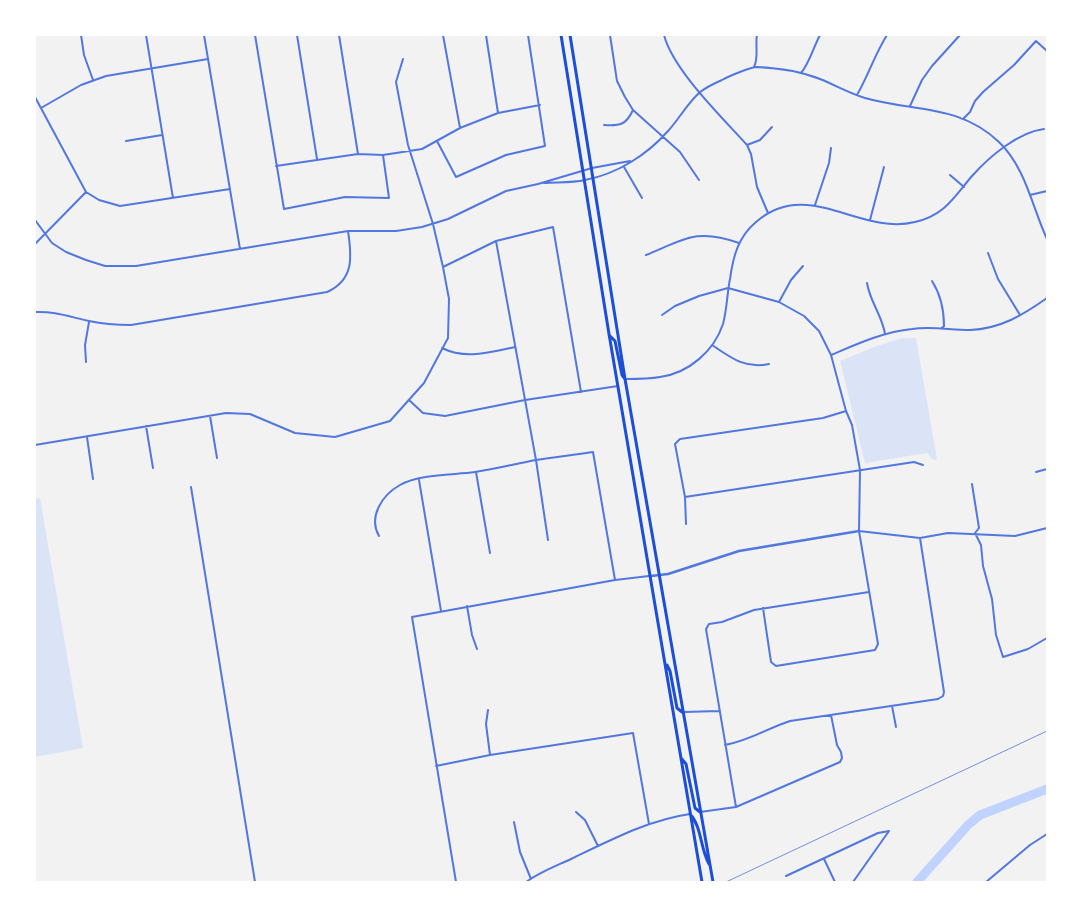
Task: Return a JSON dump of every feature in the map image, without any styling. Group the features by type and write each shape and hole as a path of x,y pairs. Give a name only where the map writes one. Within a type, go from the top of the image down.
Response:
{"main road":[{"path":"561,35 609,334 702,882"},
{"path":"570,35 625,379 713,882"},
{"path":"609,334 615,341 622,375 625,379"},
{"path":"665,663 670,671 677,708 682,712"},
{"path":"681,757 686,764 695,808 700,812"},
{"path":"690,814 696,821 705,857 710,866"}],"street":[{"path":"81,35 84,55 94,80"},
{"path":"146,35 172,198"},
{"path":"204,35 240,249"},
{"path":"255,35 284,209 345,197 389,198 383,155"},
{"path":"297,35 317,160"},
{"path":"339,35 358,154"},
{"path":"443,35 460,128"},
{"path":"486,35 498,113"},
{"path":"437,141 456,178 506,155 545,146 528,35"},
{"path":"610,35 617,81 633,110 680,152 699,180"},
{"path":"664,35 672,55 700,92 747,145 757,187 768,213"},
{"path":"754,67 757,62 757,35"},
{"path":"801,72 806,67 820,35"},
{"path":"857,95 886,35"},
{"path":"910,106 928,70 960,35"},
{"path":"964,118 970,112 979,96 1014,65 1036,41 1047,51"},
{"path":"41,108 81,85 106,76 208,59"},
{"path":"35,445 226,413 250,414 295,433 335,438 390,421 424,383 448,338 449,299 443,267 433,224 410,151 396,82 403,59"},
{"path":"538,184 585,180 624,167 630,161 648,151 663,137 700,92 721,80 754,67 784,69 801,72 857,95 881,102 952,114 964,118 988,132 1004,147 1019,169 1047,239"},
{"path":"35,97 86,192 100,200 120,206 230,189"},
{"path":"276,166 358,154 383,155 422,149 460,128 498,113 540,105"},
{"path":"604,125 614,126 624,122 633,110"},
{"path":"747,145 760,140 772,127"},
{"path":"625,379 660,378 676,373 695,363 712,345 722,325 732,261 739,242 754,223 768,213 794,205 815,205 887,224 904,224 926,219 945,208 976,172 1004,147 1027,133 1044,129"},
{"path":"126,141 162,135"},
{"path":"815,205 830,163 831,148"},
{"path":"35,220 52,243 66,252 105,266 136,266 348,231 396,231 433,224 506,191 538,184 583,170 630,161"},
{"path":"624,167 642,198"},
{"path":"870,220 884,167"},
{"path":"950,175 964,187"},
{"path":"1030,195 1047,190"},
{"path":"35,244 86,192"},
{"path":"443,267 496,240 553,227 581,392"},
{"path":"35,312 57,313 90,321 131,325 327,292 338,287 344,280 348,270 350,244 348,231"},
{"path":"646,255 699,235 714,235 739,242"},
{"path":"496,240 536,460 548,540"},
{"path":"988,254 998,279 1020,316"},
{"path":"779,302 791,280 803,266"},
{"path":"932,281 938,290 944,310 944,326 942,328"},
{"path":"867,284 871,299 882,319 885,334"},
{"path":"662,315 675,306 699,296 728,288 779,302 795,310 819,331 831,355 846,411 852,425 860,470 859,531 878,644 876,650 776,666 771,662 763,608"},
{"path":"831,355 885,334 912,329 982,329 1005,323 1020,316 1047,298"},
{"path":"86,362 85,345 90,321"},
{"path":"712,345 740,363 756,366 769,364"},
{"path":"442,348 454,354 472,355 515,347"},
{"path":"409,400 423,413 445,416 525,400 618,386"},
{"path":"686,524 685,497 675,444 680,439 823,418 846,411"},
{"path":"210,416 217,458"},
{"path":"146,426 153,468"},
{"path":"87,436 94,479"},
{"path":"379,536 375,525 375,516 386,496 401,484 419,479 476,472 536,460 593,452 615,580"},
{"path":"685,497 914,462 923,465"},
{"path":"1036,472 1047,469"},
{"path":"476,472 490,553"},
{"path":"419,479 441,610"},
{"path":"972,484 979,528 975,533"},
{"path":"191,487 255,882"},
{"path":"456,882 412,617 441,610 615,580 668,574 739,551 859,531 920,538 948,533 1015,536 1047,528"},
{"path":"975,533 981,545 983,566 992,599 996,635 1003,657 1028,649 1047,638"},
{"path":"725,745 739,742 774,726 790,722 943,696 944,692 920,538"},
{"path":"736,807 706,629 709,624 763,608 869,592"},
{"path":"467,606 472,635 477,649"},
{"path":"892,706 896,727"},
{"path":"488,710 486,724 490,755"},
{"path":"682,712 719,711"},
{"path":"700,812 736,807 840,762 842,758 841,752 837,745 831,716"},
{"path":"436,766 490,755 633,733 649,824"},
{"path":"576,812 585,820 598,846"},
{"path":"526,882 598,846 649,824 675,816 690,814"},
{"path":"514,822 520,852 531,879"},
{"path":"786,876 878,833 890,831 852,882"},
{"path":"986,882 1030,845 1047,834"},
{"path":"824,859 835,882"}],"shaded area":[{"path":"902,338 916,338 937,459 933,460 927,453 865,463 840,361"},
{"path":"40,498 83,748 35,757 35,499"}],"waterway":[{"path":"917,882 968,825 980,815 1047,789"}],"railway":[{"path":"726,882 1047,731"}]}
